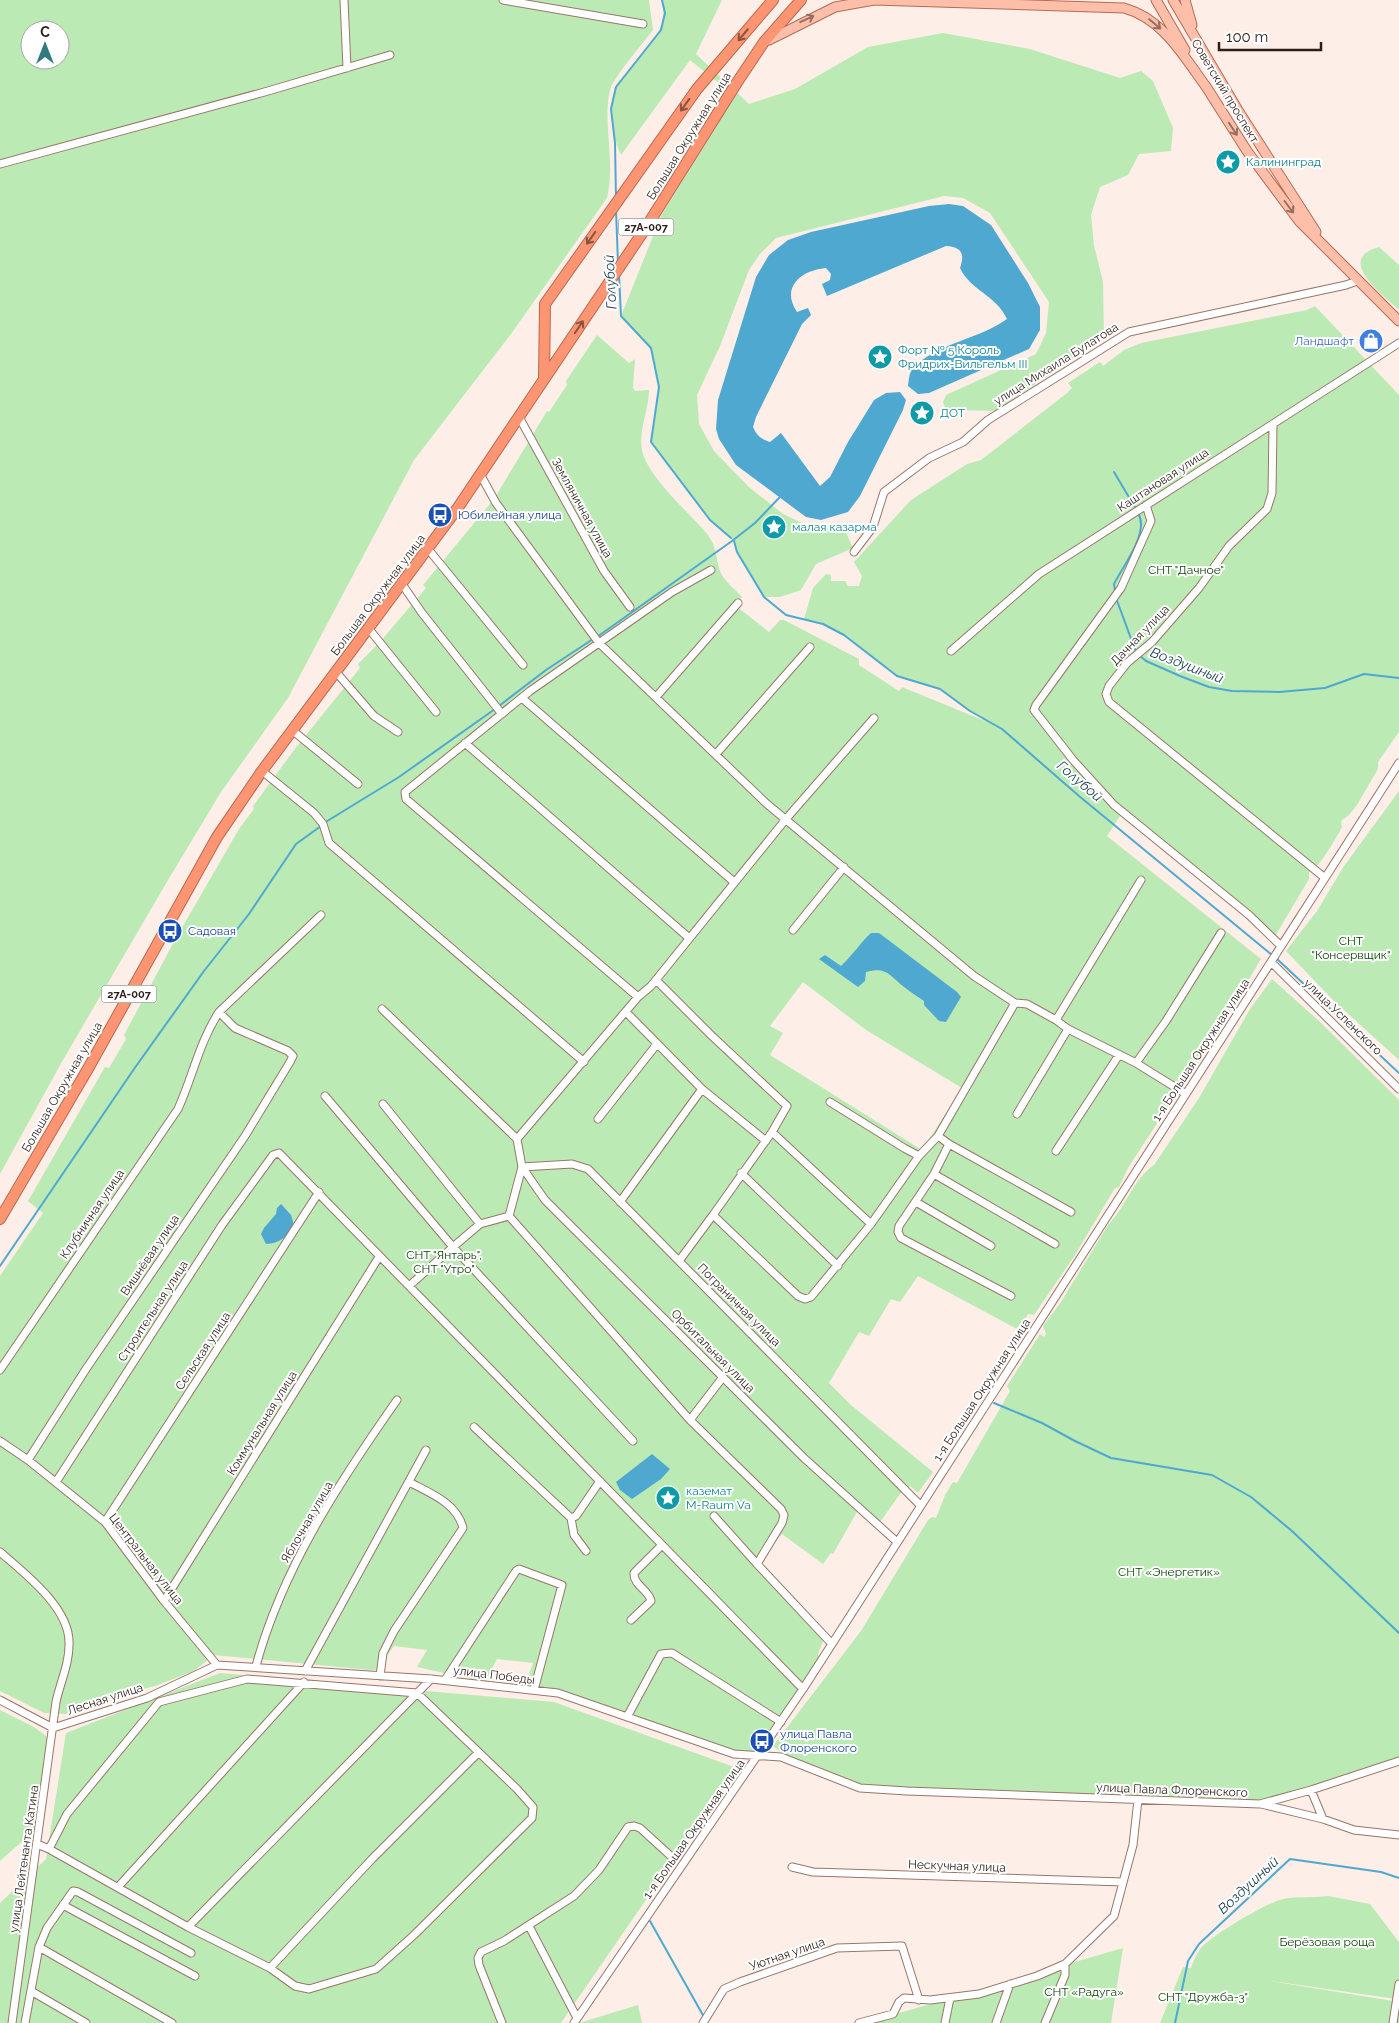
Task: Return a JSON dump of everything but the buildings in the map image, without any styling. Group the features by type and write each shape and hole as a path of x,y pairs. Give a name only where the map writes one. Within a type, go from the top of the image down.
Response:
{"highway":[{"name":"Большая Окружная улица","path":"0,1219 90,1067 217,837 292,730 428,549 645,229 764,42 801,0"},
{"path":"544,378 545,304 697,88 772,1"}],"main road":[{"name":"Советский проспект","path":"1156,0 1207,88 1262,172 1299,220 1357,281 1399,321"},
{"name":"Советский проспект","path":"1173,0 1310,224 1337,260"},
{"path":"1185,0 1199,44"},
{"path":"764,42 835,7 867,1 1124,8 1146,16 1168,35 1207,88"}],"street":[{"path":"344,0 347,68"},
{"path":"502,0 643,24"},
{"path":"0,164 268,92 390,55"},
{"name":"улица Михаила Булатова","path":"854,552 873,527 884,492 928,458 963,442 988,420 1129,332 1346,285 1357,281"},
{"name":"Каштановая улица","path":"951,651 1039,574 1207,465 1273,426 1399,343"},
{"name":"Земляничная улица","path":"518,417 604,571 630,607"},
{"name":"Дачная улица","path":"1273,426 1273,485 1267,509 1230,546 1199,588 1152,642 1127,663 1109,686 1106,694 1109,702 1325,878"},
{"path":"480,474 496,503 599,643 786,819 944,953 974,976 1015,1003 1027,1004 1068,1029 1136,1063 1186,1094"},
{"path":"1146,505 1151,520 1121,588 1034,710 1073,760 1114,804 1249,915 1279,948"},
{"path":"428,549 523,664"},
{"path":"638,997 406,799 405,792 410,786 522,698 672,592 711,570"},
{"path":"402,584 422,613 502,714"},
{"path":"656,696 738,603"},
{"path":"369,629 436,712"},
{"path":"716,754 810,647"},
{"path":"336,672 374,716 398,732"},
{"path":"522,698 734,882"},
{"path":"517,1139 638,997 656,980 688,937 786,819 874,718"},
{"path":"292,730 358,784"},
{"path":"465,744 688,937"},
{"name":"1-я Большая Окружная улица","path":"574,2021 803,1689 1399,763"},
{"path":"262,771 314,812 323,824 329,843 584,1062"},
{"path":"793,930 844,867"},
{"path":"1056,1020 1142,880"},
{"name":"Клубничная улица","path":"0,1370 178,1109 193,1065 209,1027 219,1012 321,915"},
{"path":"1136,1063 1166,1020 1221,933"},
{"name":"улица Успенского","path":"1271,962 1399,1089"},
{"path":"656,980 712,1036 785,1102 787,1111 679,1261"},
{"path":"713,1214 798,1296 811,1297 838,1266 919,1156 938,1136 1015,1003"},
{"path":"382,1009 517,1139 522,1167 509,1216"},
{"name":"Вишнёвая улица","path":"28,1460 86,1369 245,1136 293,1056 288,1051 236,1028 219,1012"},
{"path":"626,1012 702,1090 766,1141"},
{"path":"1017,1114 1068,1029"},
{"path":"598,1119 657,1044"},
{"path":"1056,1150 1119,1055"},
{"path":"620,1202 702,1090"},
{"path":"324,1096 453,1247 633,1441"},
{"path":"830,1102 919,1156"},
{"path":"383,1104 480,1224"},
{"path":"772,1132 870,1224"},
{"path":"938,1136 1071,1212"},
{"path":"949,1144 934,1174 899,1226 898,1232 901,1238 1011,1296"},
{"name":"Строительная улица","path":"56,1482 222,1225 273,1155 279,1153 283,1155 319,1192"},
{"name":"Пограничная улица","path":"522,1167 572,1164 588,1169 920,1505"},
{"name":"Орбитальная улица","path":"522,1167 545,1200 804,1458 897,1542"},
{"path":"741,1173 838,1266"},
{"path":"934,1174 1055,1244"},
{"path":"319,1192 380,1257 803,1689"},
{"name":"Сельская улица","path":"105,1522 319,1192"},
{"path":"916,1202 992,1246"},
{"path":"409,1286 480,1224 509,1216"},
{"path":"509,1216 690,1420 781,1509 784,1515 782,1523 757,1564"},
{"name":"Коммунальная улица","path":"164,1601 380,1257"},
{"path":"690,1420 722,1377"},
{"name":"Яблочная улица","path":"256,1666 266,1630 296,1560 368,1442 397,1400"},
{"path":"474,1427 571,1518 574,1535 586,1551"},
{"name":"Центральная улица","path":"0,1442 28,1460 105,1522 164,1601 217,1665"},
{"path":"305,1671 426,1450"},
{"path":"571,1518 576,1516 600,1481"},
{"path":"380,1676 383,1653 394,1631 463,1528 460,1516 445,1502 409,1482"},
{"path":"714,1516 832,1644"},
{"path":"631,1620 651,1602 649,1596 634,1579 634,1573 662,1545"},
{"name":"улица Лейтенанта Катина","path":"0,1552 31,1578 60,1614 67,1629 69,1642 53,1728 12,2023"},
{"path":"445,1680 519,1569 562,1585 534,1690"},
{"path":"627,1717 662,1654 667,1652 672,1653 781,1722"},
{"name":"улица Победы","path":"217,1665 256,1666 445,1680 558,1693 734,1754 746,1756 759,1755"},
{"name":"Лесная улица","path":"53,1728 147,1698 217,1665"},
{"path":"37,1844 188,1927 270,1968 295,1986 309,1989 376,1968 414,1935 526,1825 532,1818 533,1807 417,1693 304,1682 247,1679 159,1702 68,1814 49,1849"},
{"path":"188,1927 431,1679"},
{"path":"118,1887 304,1682"},
{"path":"0,1700 53,1728"},
{"path":"270,1968 372,1859 478,1753"},
{"name":"улица Павла Флоренского","path":"759,1755 781,1757 866,1789 1260,1804 1323,1819 1354,1830 1399,1835"},
{"name":"улица Павла Флоренского","path":"1260,1804 1311,1790 1399,1761"},
{"path":"1311,1790 1323,1819"},
{"path":"892,2023 893,2014 904,1998 919,2000 979,1994 1065,1964 1114,1916 1133,1845 1138,1800"},
{"path":"502,2023 478,1958 481,1952 529,1926 574,1896 599,1870 628,1827 640,1828 674,1859"},
{"name":"Нескучная улица","path":"792,1867 812,1872 831,1873 1124,1882"},
{"path":"25,2023 39,1947 47,1928 73,1891 191,1953"},
{"path":"63,1905 195,1976"},
{"path":"529,1926 574,2021"},
{"name":"Уютная улица","path":"702,2023 724,1989 821,1953 858,1946 879,1948 902,1946 919,2000"},
{"path":"39,1947 172,2023"},
{"path":"1045,2023 1065,1975 1065,1964"},
{"path":"996,2023 1010,1984"},
{"path":"1393,2023 1399,1984"},
{"path":"30,1990 86,2023"},
{"path":"944,2023 950,1998"},
{"path":"859,2023 893,2014"}],"green space":[{"path":"0,0 649,0 653,30 612,84 610,90 607,116 610,170 607,198 511,334 414,460 288,698 221,792 63,1060 0,1174"},
{"path":"662,0 722,0 696,54 749,104 795,89 868,47 943,33 1030,49 1120,78 1141,71 1153,81 1173,128 1171,151 1139,154 1128,175 1100,187 1091,215 1094,245 1103,282 1104,338 995,411 952,410 945,408 943,402 946,395 1036,354 1046,333 1049,302 990,213 963,198 944,196 776,238 760,254 749,270 720,346 697,395 699,424 714,451 749,487 783,514 813,528 842,524 853,548 816,564 801,590 780,597 764,597 737,552 734,541 710,520 651,442 659,387 651,348 621,316 662,214 735,96 690,60 621,155 615,140 611,113 615,88 648,47 659,30 664,11"},
{"path":"1379,247 1399,265 1399,310 1374,287 1361,268 1361,260 1366,253"},
{"name":"СНТ \"Янтарь\", СНТ \"Утро\"","path":"1315,306 1399,395 1399,732 1378,762 1378,769 1357,805 1341,821 1342,827 1327,852 1317,866 1309,872 1309,879 1274,938 1120,816 1107,836 1261,959 1227,1016 1222,1023 1217,1021 1210,1032 1213,1035 1208,1045 1128,1168 1119,1187 1115,1188 1075,1255 1034,1315 1028,1314 1019,1330 918,1276 900,1302 891,1299 869,1336 859,1332 829,1383 851,1405 933,1472 918,1493 910,1486 900,1494 878,1525 858,1510 833,1554 831,1553 823,1564 782,1534 754,1565 826,1634 818,1654 819,1658 796,1695 751,1755 549,1690 525,1686 533,1663 497,1659 485,1682 417,1667 427,1650 394,1646 384,1660 385,1669 370,1670 214,1655 194,1671 155,1686 116,1696 67,1714 44,1713 0,1691 0,1276 43,1213 28,1201 105,1067 109,1068 126,1039 124,1035 176,938 239,829 254,809 253,806 294,750 360,668 358,664 379,643 426,588 423,585 494,499 547,411 549,412 567,385 566,381 597,335 629,363 635,359 633,388 635,391 649,390 641,435 642,450 646,461 670,495 711,539 722,574 726,581 742,597 736,606 769,632 780,620 784,620 859,659 859,665 899,691 902,687 985,721 940,689 897,676 844,635 823,624 804,619 813,588 826,574 831,575 831,581 845,581 848,586 859,586 862,576 854,562 911,500 967,464 981,460 1067,393 1072,388 1068,383 1100,362 1103,366 1124,350 1141,343 1307,310","holes":["803,982 866,1030 962,1088 922,1150 770,1055 783,1033 770,1026"]},
{"name":"СНТ \"Консервщик\"","path":"1399,791 1399,1060 1334,1001 1286,951 1317,911 1344,866"},
{"name":"СНТ «Энергетик»","path":"1272,979 1319,1021 1399,1100 1399,1762 1256,1802 863,1790 787,1756 774,1747 775,1743 861,1631 928,1520 932,1517 936,1518 945,1495 953,1482 957,1483 1010,1391 1007,1386 1040,1334 1044,1337 1046,1334 1043,1326 1061,1302 1135,1185 1154,1165 1199,1098 1250,1009"},
{"path":"220,1673 554,1702 737,1768 561,2023 0,2023 0,1903 46,1859 66,1733"},
{"path":"0,1710 34,1727 50,1739 35,1830 0,1861"},
{"name":"Берёзовая роща","path":"1328,1896 1370,1904 1399,1942 1399,1995 1396,1999 1264,1980 1399,2002 1399,2023 1160,2023 1183,1967 1191,1968 1201,1948 1216,1935 1252,1913 1283,1899"},
{"name":"СНТ «Радуга»","path":"1123,1948 1111,2023 865,2023"},
{"path":"638,2005 642,2023 579,2023"}],"water":[{"path":"949,204 963,206 991,225 1028,283 1040,307 1040,330 1029,349 929,393 918,394 908,386 909,377 916,365 937,351 996,326 1007,319 996,304 964,276 960,268 961,252 956,248 946,246 827,296 822,284 830,280 831,274 826,268 817,269 802,276 792,288 792,303 797,312 808,308 811,315 802,324 756,417 753,427 758,435 770,442 781,433 820,486 830,477 848,442 874,400 886,393 900,392 906,400 903,410 860,496 848,512 821,520 806,517 736,465 719,439 716,429 718,400 756,277 769,255 788,240 811,232 929,206"},
{"path":"871,933 879,933 957,992 961,997 946,1022 939,1021 924,1005 924,1001 884,971 873,970 866,972 865,981 858,987 819,959 825,955 841,966"},
{"path":"281,1204 291,1215 294,1225 282,1239 266,1244 261,1234"},
{"path":"652,1454 670,1469 661,1479 632,1499 620,1490 616,1482"}],"waterway":[{"name":"Голубой","path":"616,198 615,143 611,109 616,87 661,30 665,13 662,0"},
{"name":"Голубой","path":"616,210 618,263"},
{"name":"Голубой","path":"619,275 621,316 651,348 659,387 651,442 710,520 731,538"},
{"name":"Воздушный","path":"1114,472 1136,509"},
{"path":"597,637 732,541 755,523 779,498"},
{"name":"Воздушный","path":"1115,591 1114,584 1129,559 1141,530 1141,521 1138,513"},
{"name":"Голубой","path":"734,541 737,552 764,597 786,615 823,624 844,635 897,676 940,689 970,711 1002,729 1079,796 1272,955"},
{"name":"Воздушный","path":"1116,598 1136,652"},
{"path":"499,706 546,670 593,639"},
{"name":"Воздушный","path":"1139,655 1146,661 1180,676 1209,687 1232,691 1279,692 1325,688 1364,674 1399,678"},
{"path":"324,823 399,777 495,709"},
{"path":"0,1266 134,1069 204,971 249,914 296,844 321,826"},
{"name":"Голубой","path":"1276,958 1399,1073"},
{"path":"994,1403 1042,1423 1111,1458 1212,1475 1251,1497 1292,1531 1399,1633"},
{"name":"Воздушный","path":"1175,2023 1188,1961 1199,1944 1290,1859 1381,1872 1399,1878"},
{"path":"650,1921 704,2017"}],"place":[{"name":"Калининград","path":"1228,162"},
{"name":"Ландшафт","path":"1371,341"},
{"name":"Форт № 5 Король Фридрих-Вильгельм III","path":"880,357"},
{"name":"ДОТ","path":"922,413"},
{"name":"Юбилейная улица","path":"440,515"},
{"name":"малая казарма","path":"774,527"},
{"name":"Садовая","path":"170,931"},
{"name":"каземат M-Raum Va","path":"668,1498"},
{"name":"улица Павла Флоренского","path":"762,1741"}],"park label":[{"name":"СНТ \"Дачное\"","path":"1186,570"},
{"name":"СНТ \"Дружба-3\"","path":"1203,1997"}]}
